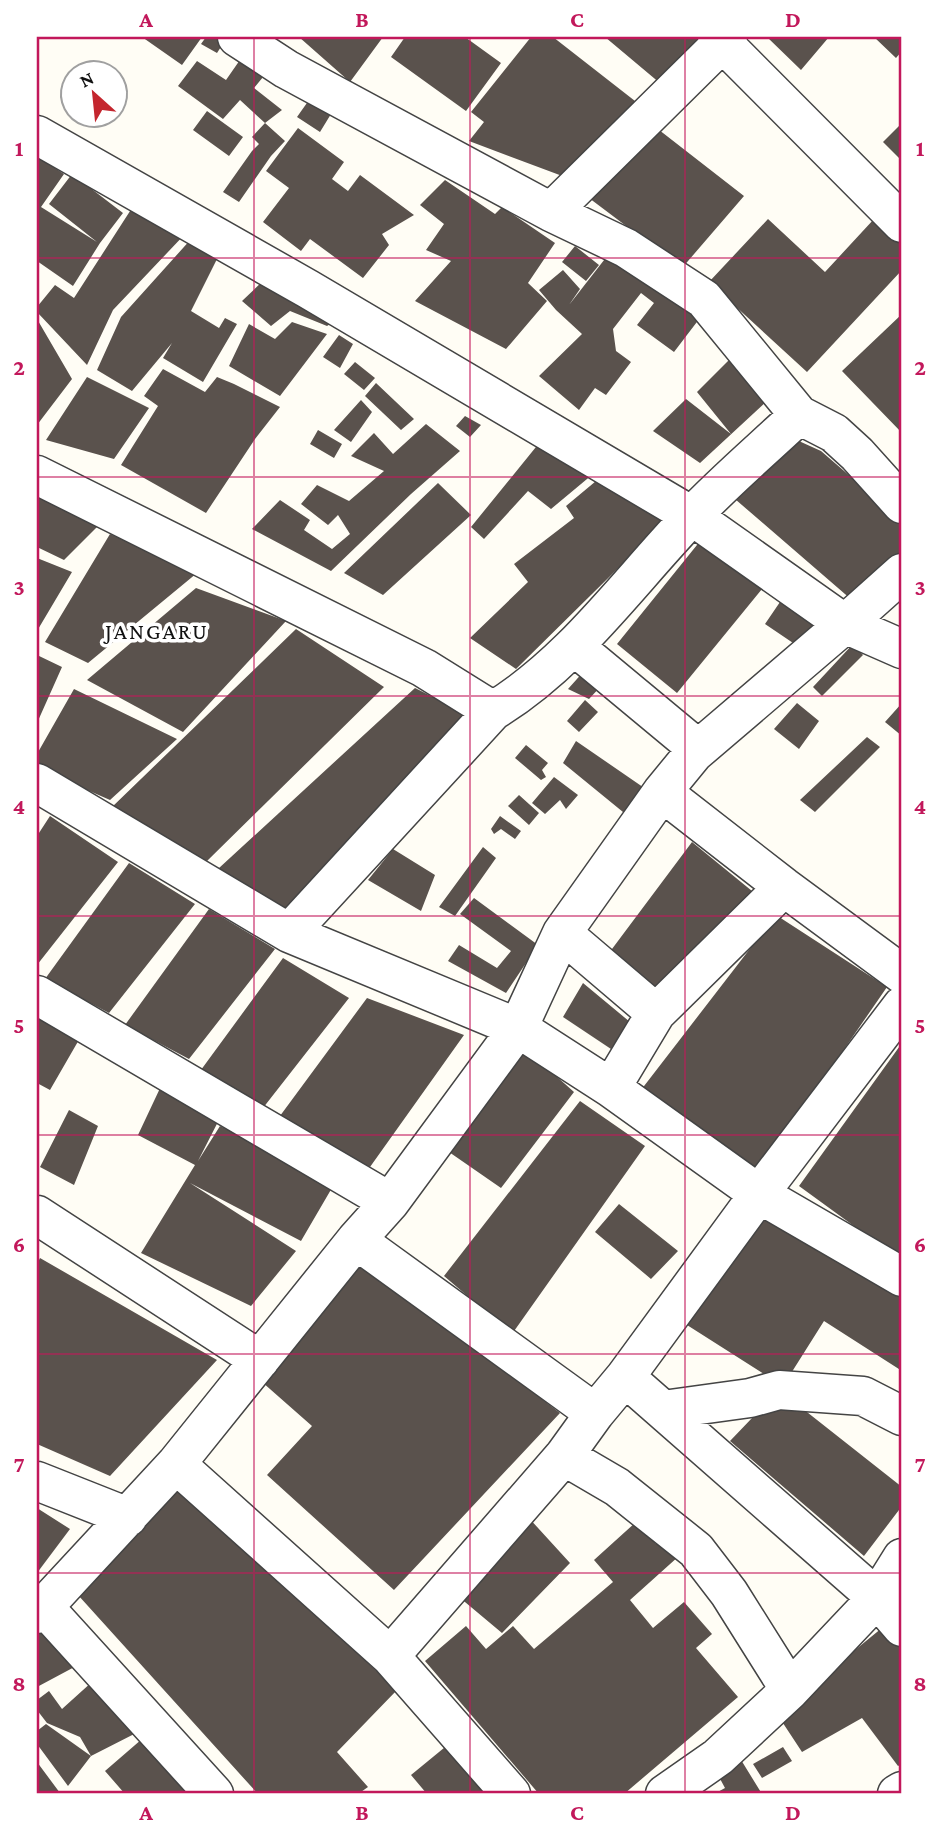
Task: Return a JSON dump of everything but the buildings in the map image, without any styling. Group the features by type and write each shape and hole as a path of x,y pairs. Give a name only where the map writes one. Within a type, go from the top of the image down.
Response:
{"street":[{"path":"237,37 286,69 551,212 626,248 704,299 799,415 834,433 857,454 902,505"},
{"path":"551,212 723,38 902,223"},
{"path":"37,135 308,289 692,516 845,624 902,649"},
{"path":"289,933 493,711 516,696 574,646 692,516 799,415"},
{"path":"37,475 425,668 493,711"},
{"path":"214,1794 40,1611 176,1464 356,1240 390,1202 518,1028 562,933 662,792 698,748 845,624 902,572"},
{"path":"574,646 698,748"},
{"path":"37,783 289,933 518,1028 611,1088 759,1194 902,1278"},
{"path":"662,792 902,974"},
{"path":"611,1088 656,1013 784,887"},
{"path":"562,933 656,1013"},
{"path":"37,995 390,1202"},
{"path":"390,1656 564,1456 902,1006"},
{"path":"37,1215 260,1360"},
{"path":"356,1240 595,1413"},
{"path":"625,1377 877,1598 902,1626"},
{"path":"663,1410 750,1398 779,1390 863,1396 902,1416"},
{"path":"564,1456 617,1487 696,1550 729,1593 790,1689"},
{"path":"176,1464 390,1656 511,1794"},
{"path":"37,1482 128,1517"},
{"path":"665,1794 718,1757 790,1689 877,1598 902,1558"},
{"path":"897,1794 902,1791"}],"district":[{"name":"JANGARU","path":"157,631"}]}
